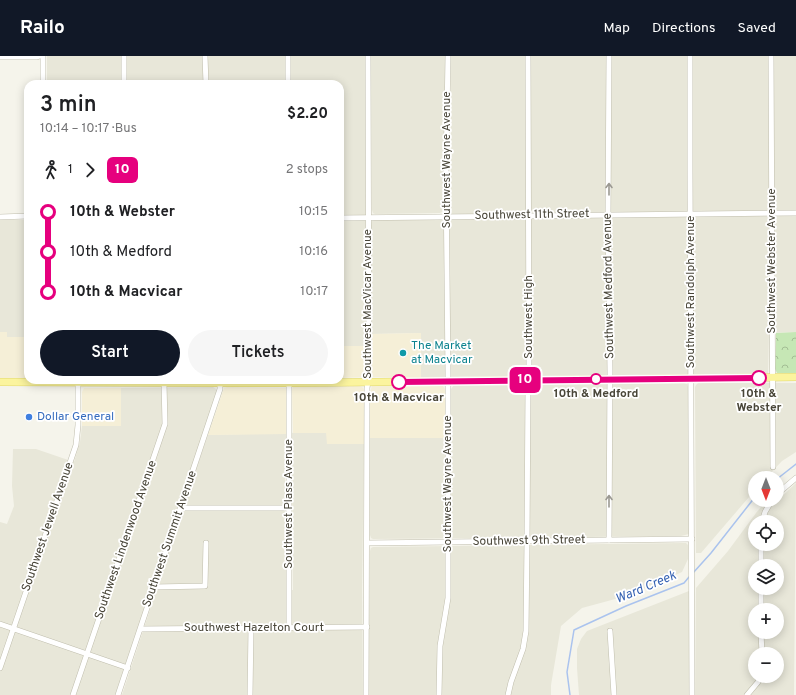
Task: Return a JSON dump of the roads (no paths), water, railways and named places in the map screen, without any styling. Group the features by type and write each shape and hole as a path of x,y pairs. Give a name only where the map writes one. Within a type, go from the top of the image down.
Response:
{"main road":[{"path":"344,382 796,377"},
{"path":"0,382 24,381"}],"street":[{"path":"0,58 40,56"},
{"path":"43,56 44,80"},
{"path":"124,56 124,80"},
{"path":"205,56 206,80"},
{"path":"288,56 288,80"},
{"name":"Southwest MacVicar Avenue","path":"366,695 367,388 369,374 368,56"},
{"name":"Southwest Wayne Avenue","path":"439,695 440,646 448,598 448,56"},
{"name":"Southwest High","path":"508,695 523,649 526,631 529,371 528,56"},
{"name":"Southwest Medford Avenue","path":"609,56 609,540"},
{"name":"Southwest Randolph Avenue","path":"690,56 692,695"},
{"name":"Southwest Webster Avenue","path":"771,56 773,467"},
{"name":"Southwest 11th Street","path":"344,218 796,213"},
{"path":"0,217 24,216"},
{"name":"Southwest Jewell Avenue","path":"0,668 76,445 78,425 78,384"},
{"name":"Southwest Lindenwood Avenue","path":"74,695 164,424 164,384"},
{"name":"Southwest Summit Avenue","path":"118,695 209,424 220,389 220,384"},
{"name":"Southwest Plass Avenue","path":"289,384 289,627"},
{"path":"784,488 796,478"},
{"path":"181,508 289,508"},
{"name":"Southwest 9th Street","path":"367,543 692,539"},
{"path":"154,587 205,586 206,543"},
{"path":"0,624 128,668"},
{"name":"Southwest Hazelton Court","path":"141,629 367,627"},
{"path":"250,695 251,628"},
{"path":"610,632 614,695"},
{"path":"747,695 757,683"}],"waterway":[{"name":"Ward Creek","path":"784,473 796,464"},
{"name":"Ward Creek","path":"693,573 711,553 748,506"},
{"name":"Ward Creek","path":"570,695 567,672 574,630 626,606 684,583 689,577"}],"place":[{"name":"The Market at Macvicar","path":"403,353"},
{"name":"10th & Webster","path":"759,378"},
{"name":"10th & Medford","path":"596,379"},
{"name":"10th & Macvicar","path":"399,382"},
{"name":"Dollar General","path":"29,417"}]}
